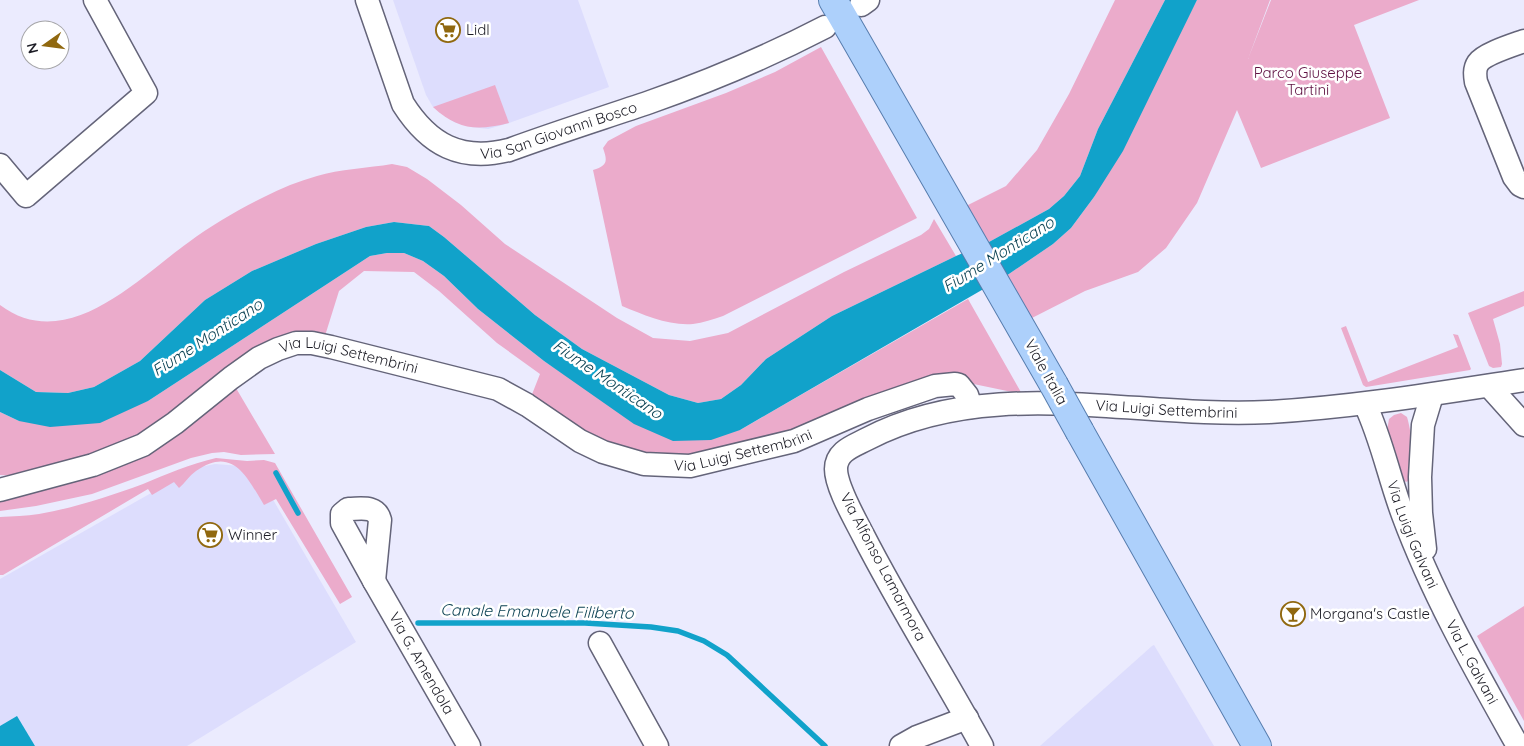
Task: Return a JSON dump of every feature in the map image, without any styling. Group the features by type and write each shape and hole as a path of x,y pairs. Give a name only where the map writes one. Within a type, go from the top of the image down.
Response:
{"main road":[{"name":"Viale Italia","path":"833,0 1054,385 1257,746"}],"street":[{"path":"0,165 26,196 146,93 95,0"},
{"name":"Via San Giovanni Bosco","path":"367,0 403,104 411,116 419,126 440,142 462,152 472,154 509,150 651,101 716,77 784,48 825,27"},
{"path":"1524,41 1487,56 1478,62 1474,73 1514,177 1524,187"},
{"name":"Via Luigi Settembrini","path":"0,490 93,465 143,445 175,423 259,358 296,343 312,343 331,347 498,389 527,405 580,441 603,452 644,464 690,466 794,440 868,409 935,386 959,385 967,394 971,407 1019,404 1242,413 1365,404 1524,380"},
{"path":"1490,386 1524,425"},
{"name":"Via Luigi Galvani","path":"1429,576 1421,514 1420,477 1423,425 1432,395"},
{"name":"Via Luigi Galvani","path":"1365,404 1374,425 1402,514 1429,576"},
{"name":"Via Alfonso Lamarmora","path":"971,407 905,422 872,437 845,451 837,462 836,469 837,478 847,504 873,554 982,746"},
{"name":"Via L. Galvani","path":"1429,576 1444,611 1518,746"},
{"name":"Via G. Amendola","path":"374,581 442,703 469,746"},
{"path":"600,643 657,746"},
{"path":"901,746 917,737 967,718"}],"shaded area":[{"path":"393,0 578,0 609,87 488,129 454,122 433,107 426,95"},
{"path":"215,464 254,467 356,642 187,746 0,746 0,579 195,468"},
{"path":"1154,645 1214,746 1040,746 1152,646"}],"green space":[{"path":"1115,0 1165,0 1098,129 1080,176 1064,196 1049,209 989,242 966,206 1006,186 1037,150 1069,94"},
{"name":"Parco Giuseppe Tartini","path":"1197,0 1270,0 1248,59 1271,0 1419,0 1354,25 1390,118 1261,168 1237,110 1197,203 1166,248 1138,272 1085,291 1030,319 1006,276 1053,244 1071,228 1094,197"},
{"path":"821,47 917,218 723,316 708,321 693,324 675,323 657,319 622,306 593,170 604,165 606,157 603,148 608,141 636,126 726,93 775,72"},
{"path":"495,85 509,123 498,126 468,127 442,115 433,107"},
{"path":"392,164 407,167 427,179 461,205 505,244 617,318 653,338 690,341 728,333 844,272 921,235 929,229 934,219 956,256 832,316 766,359 741,385 721,399 698,403 669,395 582,349 535,315 429,226 394,222 366,227 316,244 252,271 205,300 140,361 94,387 68,393 36,392 0,370 0,305 25,318 50,321 76,317 100,306 124,291 207,230 235,212 270,194 297,182 326,174"},
{"path":"404,253 423,261 444,276 478,309 544,361 574,381 740,430 968,299 1022,394 964,382 723,456 636,459 529,402 540,374 497,343 439,291 414,272 364,271 339,291 324,339 309,337 150,436 21,476 0,475 0,412 19,421 148,401 370,256"},
{"path":"1524,291 1524,306 1493,319 1500,344 1502,364 1501,367 1493,368 1489,366 1468,313"},
{"path":"1346,326 1368,382 1458,347 1453,334 1458,335 1471,369 1366,387 1363,385 1341,328"},
{"path":"233,383 275,454 241,455 224,452 212,453 191,458 92,494 36,506 0,511 0,495 112,465"},
{"path":"1401,413 1407,417 1412,449 1412,473 1410,480 1406,482 1401,478 1387,431 1389,419"},
{"path":"216,458 247,461 264,460 275,463 352,597 340,604 276,499 264,505 245,475 238,468 220,461 196,471 179,488 174,482 152,495 148,489 3,575 0,575 0,517 39,514 79,505 188,466"},
{"path":"1524,606 1524,721 1477,636"}],"water":[{"name":"Fiume Monticano","path":"1165,0 1197,0 1123,151 1094,197 1071,228 1053,244 1006,276 740,430 711,440 673,441 634,424 544,361 478,309 444,276 423,261 404,253 370,256 148,401 100,423 50,427 19,421 0,412 0,370 36,392 68,393 94,387 140,361 205,300 252,271 316,244 366,227 394,222 429,226 535,315 582,349 669,395 698,403 721,399 741,385 766,359 832,316 989,242 1049,209 1064,196 1080,176 1098,129"},
{"path":"17,716 35,746 0,746 0,726"}],"waterway":[{"name":"Canale Emanuele Filiberto","path":"276,473 298,513"},
{"name":"Canale Emanuele Filiberto","path":"418,623 585,623 651,627 678,631 704,641 727,655 825,746"}],"place":[{"name":"Lidl","path":"448,30"},
{"name":"Winner","path":"210,535"},
{"name":"Morgana's Castle","path":"1293,614"}]}
